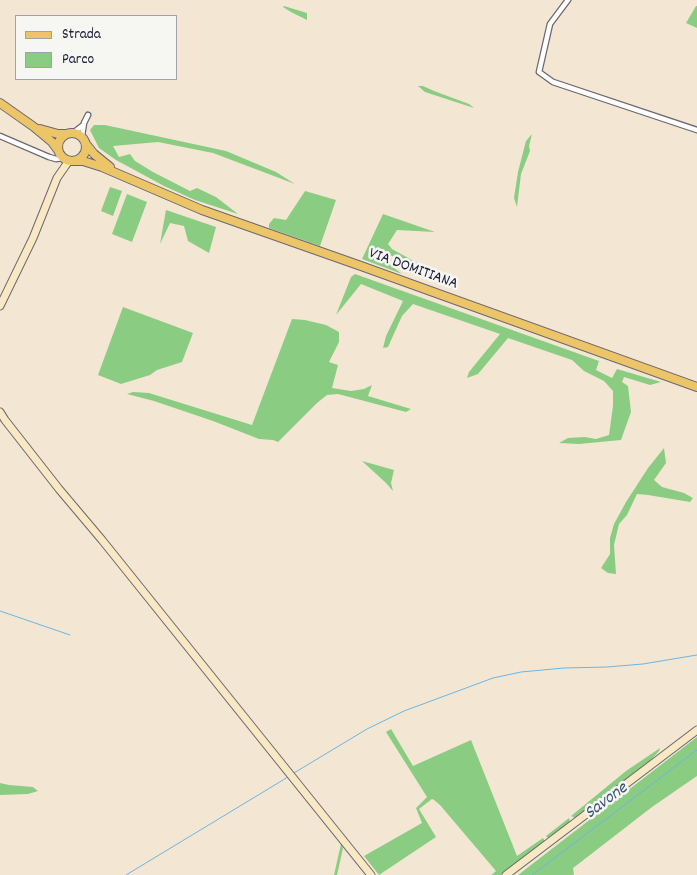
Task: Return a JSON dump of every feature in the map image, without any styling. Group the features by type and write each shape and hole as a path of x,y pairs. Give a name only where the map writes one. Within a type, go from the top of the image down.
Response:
{"main road":[{"path":"0,103 34,127 69,160 80,159 86,152 86,144"},
{"path":"34,127 53,133 82,136"},
{"path":"58,150 61,139 70,134"},
{"name":"VIA DOMITIANA","path":"82,136 86,144 122,176"},
{"name":"VIA DOMITIANA","path":"69,160 91,163 202,210 697,387"}],"street":[{"path":"568,0 550,24 539,72 553,82 697,130"},
{"path":"70,134 76,132 88,115"},
{"path":"82,136 84,123"},
{"path":"0,136 50,158 69,160 57,178 33,238 0,306"},
{"path":"0,412 59,489 371,875"},
{"path":"506,875 697,730"}],"green space":[{"path":"284,6 307,13 307,20 291,12"},
{"path":"697,6 697,28 686,23"},
{"path":"418,86 423,86 469,104 474,108 425,92"},
{"path":"94,125 105,125 226,151 276,172 295,184 213,153 158,142 113,146 119,157 130,154 135,161 153,172 190,191 197,188 216,197 238,214 195,200 164,186 116,160 99,148 90,130"},
{"path":"532,134 529,146 530,151 521,174 517,207 514,198 518,172 526,141"},
{"path":"110,187 122,191 113,216 101,211"},
{"path":"305,191 336,200 320,246 269,228 269,224 274,218 286,220"},
{"path":"127,194 147,202 132,242 112,234"},
{"path":"166,210 216,227 209,253 188,241 184,226 170,223 160,244"},
{"path":"383,214 435,232 397,230 388,244 392,249 430,270 384,253 388,263 402,274 362,259"},
{"path":"355,274 599,361 596,370 612,378 617,369 661,382 650,385 624,377 622,382 628,386 631,412 621,440 579,444 559,443 568,438 585,437 596,439 609,435 613,391 604,381 584,371 572,360 508,338 478,374 467,378 469,372 500,334 413,304 402,316 388,347 383,348 386,336 403,301 361,284 336,315 351,277"},
{"path":"123,307 193,333 182,362 121,384 98,375"},
{"path":"292,319 326,325 339,332 339,342 329,362 338,365 332,388 351,391 364,389 372,385 368,396 411,409 406,412 338,394 327,395 278,442 259,439 213,421 127,394 133,392 149,393 252,425"},
{"path":"664,448 666,463 654,480 662,487 684,493 693,498 690,502 637,494 627,515 619,524 614,545 616,574 608,573 601,568 610,554 610,538 614,524 648,468"},
{"path":"362,461 394,470 391,483 393,491 386,483"},
{"path":"391,729 413,766 471,740 517,856 543,838 545,841 501,875 491,875 496,871 440,805 432,799 419,809 436,837 379,875 364,856 422,823 416,808 427,797 386,732"},
{"path":"697,737 697,776 652,807 573,868 574,875 518,875"},
{"path":"660,748 646,765 575,818 571,816 626,771"},
{"path":"0,783 33,787 38,791 28,794 0,795"},
{"path":"569,818 570,822 567,825 550,838 546,836"},
{"path":"340,840 343,848 337,875 334,875 341,844"}],"waterway":[{"path":"0,611 70,635"},
{"path":"294,773 367,729 404,711 493,678 521,672 643,664 697,655"},
{"name":"Savone","path":"532,875 697,750"},
{"path":"126,875 288,777"}]}
